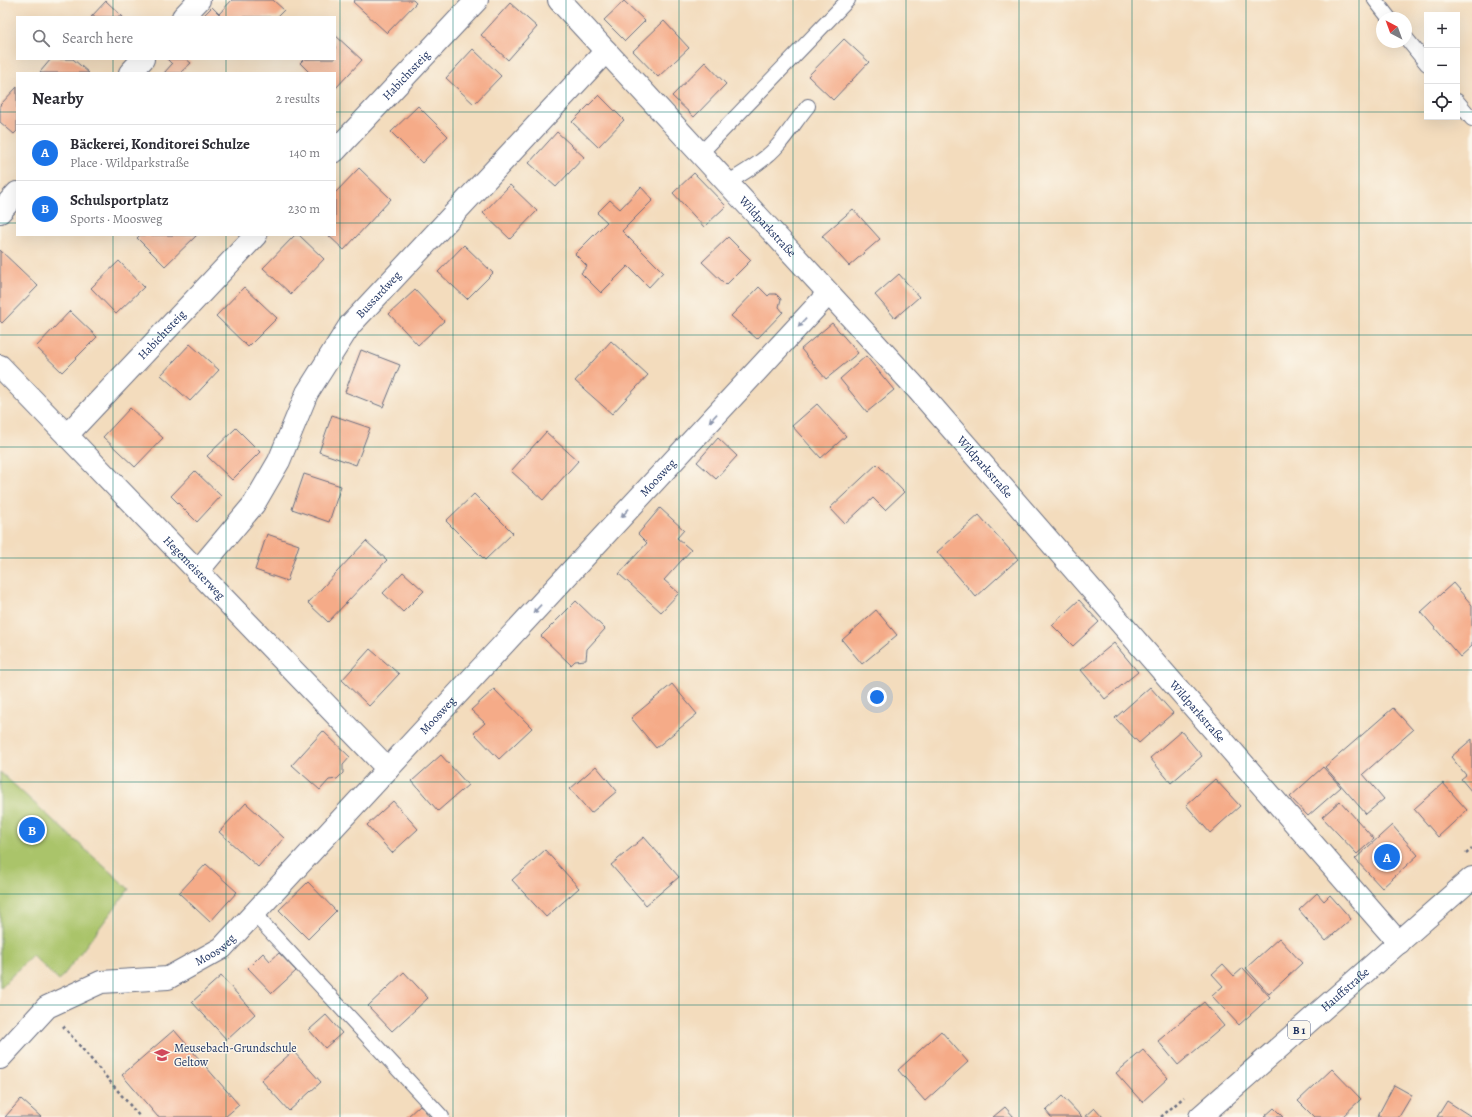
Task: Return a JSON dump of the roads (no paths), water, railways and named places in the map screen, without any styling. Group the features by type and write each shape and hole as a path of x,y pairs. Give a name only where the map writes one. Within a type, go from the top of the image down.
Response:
{"street":[{"path":"184,16 199,0"},
{"name":"Habichtsteig","path":"336,150 478,0"},
{"name":"Wildparkstraße","path":"559,0 923,396 1399,943"},
{"name":"Bussardweg","path":"197,572 254,504 279,461 307,393 350,326 606,51"},
{"path":"131,72 142,60"},
{"path":"0,212 16,194"},
{"name":"Habichtsteig","path":"68,435 255,236"},
{"name":"Moosweg","path":"0,1058 47,1007 101,982 168,978 222,948 828,294"},
{"name":"Hegemeisterweg","path":"0,366 388,769"},
{"name":"Hauffstraße","path":"1200,1117 1472,878"}],"lane":[{"path":"700,154 848,0"},
{"path":"1375,0 1384,12"},
{"path":"1412,45 1424,60"},
{"path":"1460,105 1472,119"},
{"path":"727,183 751,168 779,144 794,122 808,106"},
{"path":"254,914 442,1117"}],"place":[{"name":"Schulsportplatz","path":"32,830"},
{"name":"Bäckerei, Konditorei Schulze","path":"1387,857"},
{"name":"Meusebach-Grundschule Geltow","path":"162,1055"}]}
